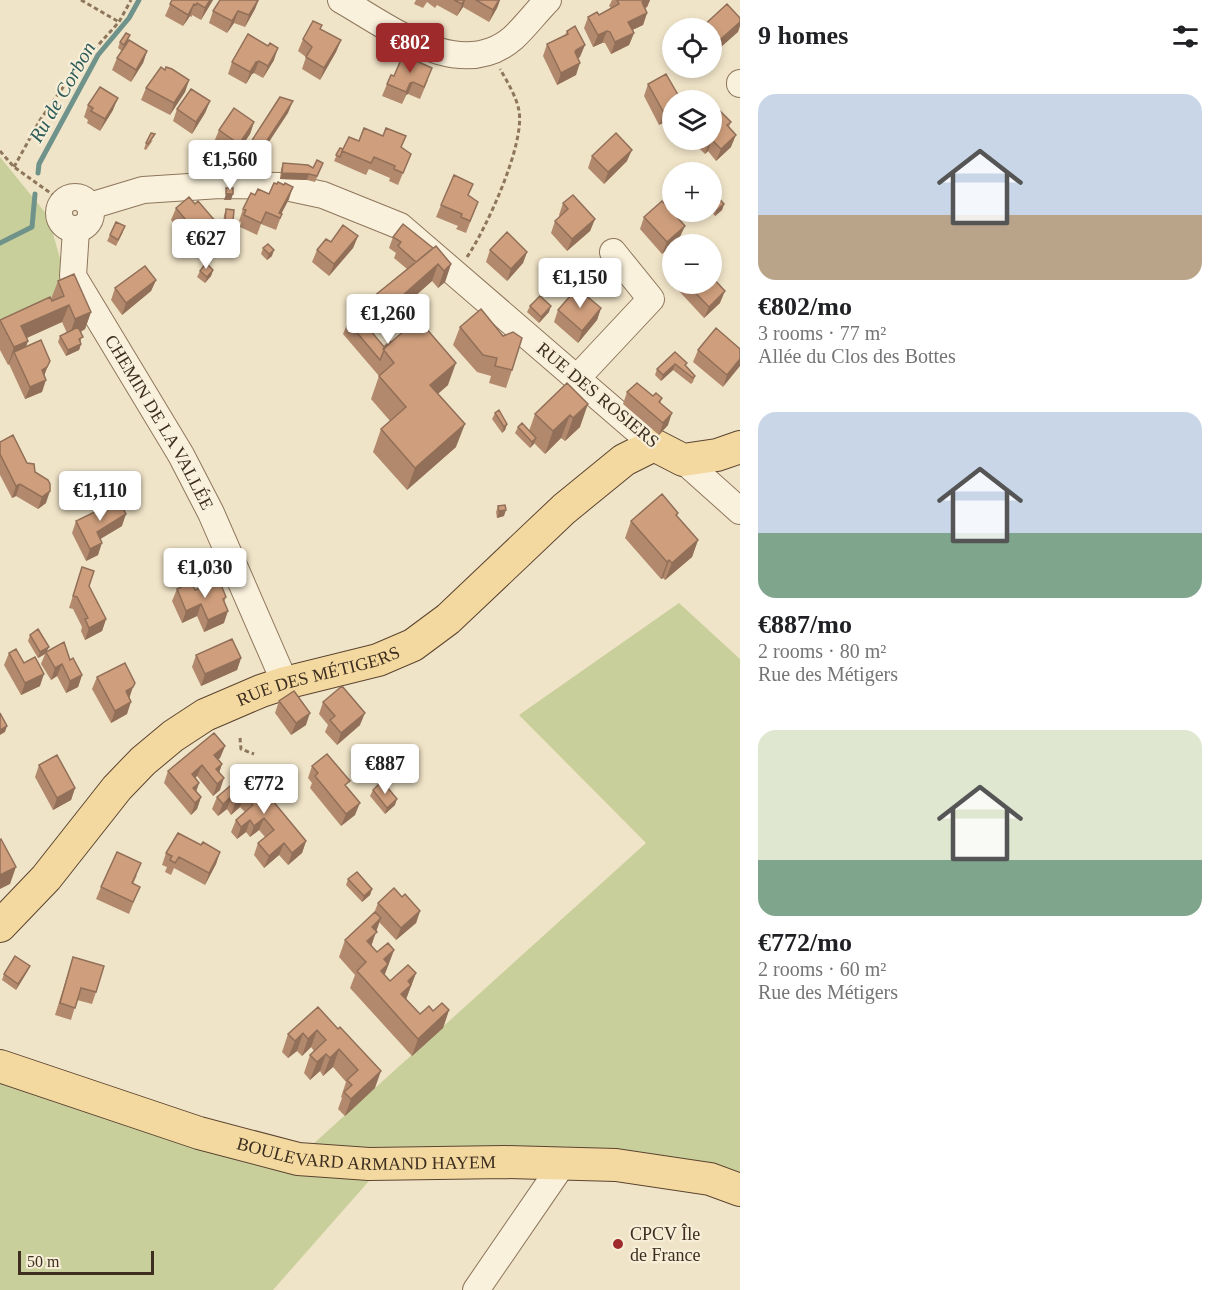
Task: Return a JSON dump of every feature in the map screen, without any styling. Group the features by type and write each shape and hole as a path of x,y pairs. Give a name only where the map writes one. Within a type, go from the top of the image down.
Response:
{"main road":[{"name":"RUE DES MÉTIGERS","path":"0,926 46,878 117,788 173,736 205,715 228,704 285,683 378,660 412,645 448,619 564,509 624,460 654,445"},
{"name":"RUE DES ROSIERS","path":"654,445 683,460"},
{"path":"683,460 717,455 740,447"},
{"name":"BOULEVARD ARMAND HAYEM","path":"0,1066 199,1133 298,1160 369,1164 564,1162 616,1165 710,1179 740,1190"}],"street":[{"path":"341,0 433,51 465,56 489,51 512,39 548,0"},
{"name":"RUE DES ROSIERS","path":"90,206 143,190 220,185 281,186 323,195 400,226 654,445"},
{"path":"72,197 83,198 90,206 92,211 89,222 81,229 76,230 66,226 59,218 63,202 72,197"},
{"name":"CHEMIN DE LA VALLÉE","path":"76,230 73,276 181,455 211,513 285,683"},
{"path":"577,378 651,299 613,252"},
{"name":"RUE DES ROSIERS","path":"683,460 740,511"},
{"path":"476,1290 564,1162"}],"path":[{"path":"81,0 119,22"},
{"path":"14,167 35,128 72,73 119,22 131,0"},
{"path":"456,274 476,245 495,203 519,128 519,110 506,78 489,51"},
{"path":"0,151 14,167 63,202"},
{"path":"240,738 241,749 254,754"}],"green space":[{"path":"0,157 48,216 69,290 0,321"},
{"path":"679,603 740,659 740,1184 301,1155 646,843 519,715"},
{"path":"0,1075 376,1173 273,1290 0,1290"}],"building":[{"path":"172,0 210,0 205,8 197,3 194,4 188,15 170,4"},
{"path":"220,0 258,0 249,15 238,11 232,21 213,11"},
{"path":"476,0 499,0 493,10"},
{"path":"617,0 643,0 647,13 628,22 634,33 615,42 610,32 598,35 588,17 597,12 599,15 619,4"},
{"path":"727,4 740,18 740,22 722,38 722,18 712,18"},
{"path":"313,21 322,25 320,29 341,40 324,68 306,57 312,47 303,39"},
{"path":"575,26 585,45 575,52 580,63 561,73 547,44 568,34 567,31"},
{"path":"126,33 130,35 124,45 120,42"},
{"path":"248,34 268,46 270,43 278,48 268,66 259,61 256,62 250,72 232,62"},
{"path":"129,40 147,51 136,70 117,58"},
{"path":"403,55 432,68 424,87 413,82 410,83 406,92 387,84 391,75 394,76"},
{"path":"161,67 165,70 166,67 172,69 189,80 174,103 146,88"},
{"path":"662,76 668,78 675,90 662,90 662,109 648,84"},
{"path":"100,87 118,98 105,119 91,111 93,108 88,105"},
{"path":"191,89 210,101 196,122 177,109"},
{"path":"280,97 293,101 250,166 236,165"},
{"path":"234,108 254,122 239,144 219,130"},
{"path":"722,113 731,122 727,125 736,135 722,148"},
{"path":"364,128 383,136 386,128 406,136 401,147 411,154 403,173 394,169 395,166 374,157 371,163 342,151 349,137 359,141"},
{"path":"151,133 155,134 148,144 146,143"},
{"path":"616,133 632,150 608,172 592,156"},
{"path":"340,148 343,149 340,157 336,155"},
{"path":"233,157 239,161 235,168 224,170"},
{"path":"317,160 323,163 317,176 282,173 283,163 308,165 313,168"},
{"path":"454,175 473,184 468,195 478,202 470,221 461,217 462,214 441,205"},
{"path":"278,182 293,187 279,213 282,214 280,218 266,212 261,223 244,215 246,210 243,209 251,193 255,195 258,189 269,194 274,183"},
{"path":"226,188 233,188 233,194 226,194"},
{"path":"573,195 595,219 572,239 555,221 568,209 563,203"},
{"path":"189,197 195,204 198,201 216,222 199,236 176,208"},
{"path":"662,201 662,222 681,222 685,226 676,234 662,234 662,237 644,217"},
{"path":"226,209 234,210 233,221 225,221"},
{"path":"116,222 125,226 118,240 110,235"},
{"path":"403,224 433,248 416,262 398,246 401,242 393,237"},
{"path":"343,225 358,236 334,264 317,250 326,239 331,242"},
{"path":"507,232 527,252 511,269 490,250"},
{"path":"268,244 274,250 269,254 263,248"},
{"path":"436,246 451,264 444,271 438,264 375,320 363,305"},
{"path":"206,263 213,270 207,277 200,271"},
{"path":"145,266 156,280 126,303 115,288"},
{"path":"74,274 91,312 75,319 69,305 21,326 28,341 14,347 0,320 50,297 52,301 64,296 58,281"},
{"path":"577,288 601,308 582,331 558,310"},
{"path":"697,294 722,294 709,307"},
{"path":"540,296 551,306 541,317 530,306"},
{"path":"481,309 503,336 513,332 522,338 512,370 495,366 497,358 483,355 460,327"},
{"path":"361,311 374,327 370,330 385,348 380,360 348,322"},
{"path":"418,319 456,363 430,385 465,424 415,468 381,429 406,407 379,376 394,363 383,349"},
{"path":"78,327 83,337 79,339 81,344 68,350 60,336"},
{"path":"716,328 740,349 740,359 727,375 698,350"},
{"path":"41,340 50,361 42,370 46,380 30,387 14,352"},
{"path":"675,352 687,363 685,365 695,376 693,378 675,364 663,375 657,369"},
{"path":"567,383 588,404 573,418 570,415 553,431 535,414"},
{"path":"637,383 653,396 656,393 662,398 659,402 672,413 663,423 627,392"},
{"path":"499,410 507,424 504,427 495,413"},
{"path":"522,423 536,438 532,442 518,427"},
{"path":"13,435 27,463 34,464 35,472 48,480 50,484 50,491 42,497 20,484 16,486 0,454 0,442"},
{"path":"662,494 678,513 676,515 698,540 672,563 669,560 667,562 631,521"},
{"path":"117,497 126,514 97,532 102,543 90,549 76,521 109,505 108,502"},
{"path":"505,505 506,510 499,511 498,506"},
{"path":"82,567 94,571 89,586 106,619 89,628 85,619 88,618 77,597 73,596"},
{"path":"219,580 226,597 223,599 228,611 208,620 201,604 186,611 177,589 191,582 195,590"},
{"path":"38,629 49,647 40,652 30,635"},
{"path":"232,639 241,658 205,674 196,655"},
{"path":"64,642 70,660 73,658 82,675 70,681 62,664 55,668 46,652"},
{"path":"16,649 24,663 35,657 44,674 25,683 9,653"},
{"path":"125,663 135,683 126,691 131,702 115,711 97,677"},
{"path":"342,686 365,713 341,733 330,720 335,716 323,702"},
{"path":"294,691 310,713 296,723 279,701"},
{"path":"0,713 7,726 0,730"},
{"path":"214,733 225,746 214,755 222,764 216,769 224,778 217,784 202,765 192,774 199,783 193,788 201,797 195,803 168,771"},
{"path":"327,754 350,781 345,785 360,803 346,814 315,776 318,773 312,766"},
{"path":"57,755 75,788 57,798 39,765"},
{"path":"248,771 306,841 292,853 284,843 269,856 258,843 274,830 264,818 254,826 250,820 241,827 236,820 253,805 244,795 235,803 231,797 223,804 217,797"},
{"path":"382,781 397,799 387,808 373,790"},
{"path":"178,833 201,845 203,842 220,852 209,873 179,857 175,863 170,860 172,856 166,853"},
{"path":"0,840 16,867 0,875"},
{"path":"117,852 141,863 132,883 140,887 133,902 101,887"},
{"path":"357,872 372,889 364,896 348,879"},
{"path":"394,888 402,897 405,894 420,911 401,928 378,903"},
{"path":"375,912 381,918 372,927 377,932 367,941 377,952 388,943 394,950 384,959 388,964 381,971 390,981 408,965 416,973 408,981 411,985 401,994 420,1014 429,1006 433,1011 442,1003 449,1010 418,1039 357,971 366,962 345,940"},
{"path":"15,956 30,966 18,984 4,974"},
{"path":"73,957 104,966 96,992 81,988 75,1008 60,1003"},
{"path":"318,1007 381,1071 351,1099 344,1092 352,1085 347,1080 358,1070 339,1049 330,1058 326,1054 317,1062 310,1055 326,1040 317,1030 308,1039 303,1033 295,1041 288,1034"}],"waterway":[{"name":"Ru de Corbon","path":"38,173 39,164 98,55 129,18 139,0"},
{"name":"Ru de Corbon","path":"0,243 32,227 35,194"}],"place":[{"name":"CPCV Île de France","path":"618,1244"}]}
